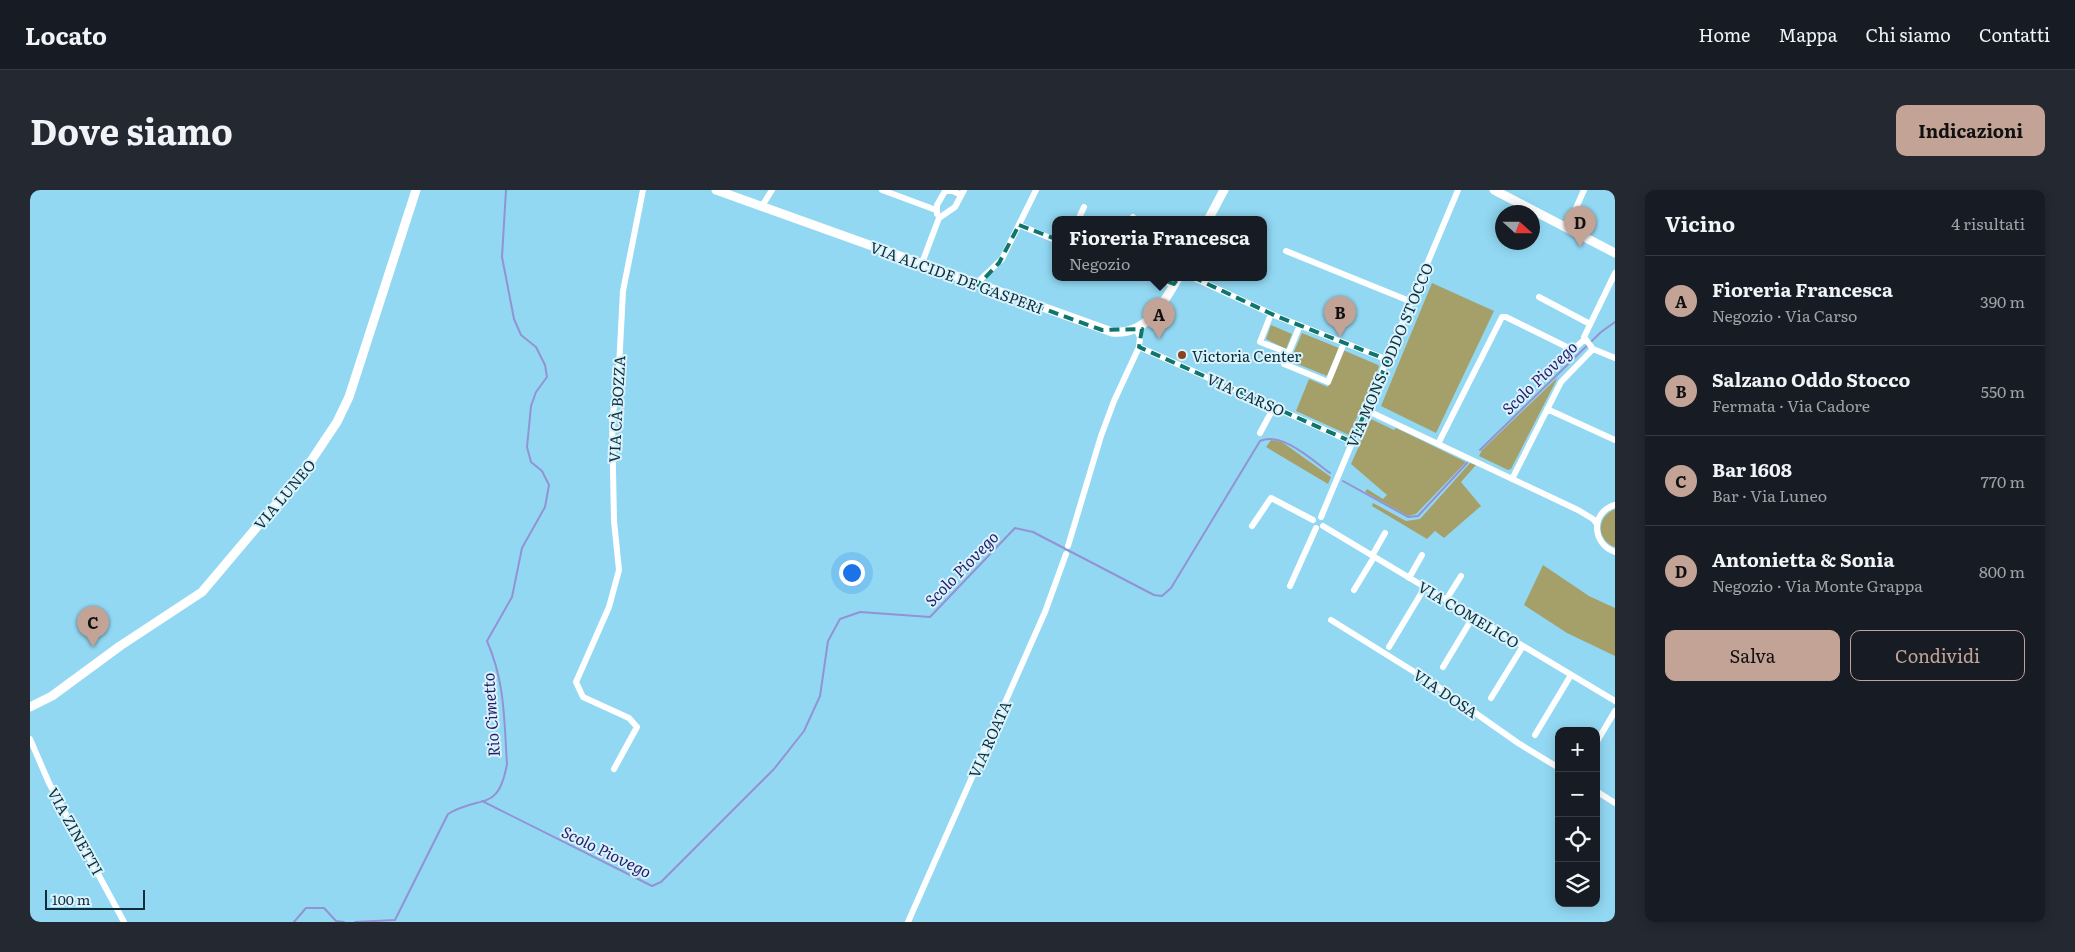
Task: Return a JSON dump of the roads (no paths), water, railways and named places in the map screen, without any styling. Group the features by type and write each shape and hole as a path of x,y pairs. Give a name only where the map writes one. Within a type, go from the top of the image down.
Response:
{"street":[{"name":"VIA LUNEO","path":"30,707 52,696 120,646 202,592 305,470 338,422 349,397 416,190"},
{"name":"VIA CÀ BOZZA","path":"614,769 637,727 629,718 583,697 576,682 609,607 619,570 614,521 612,418 618,386 623,292 643,190"},
{"name":"VIA ALCIDE DE GASPERI","path":"716,190 922,263 1102,330 1119,333 1136,329"},
{"path":"762,206 772,190"},
{"path":"882,190 936,210"},
{"path":"978,285 980,280 999,263 1036,190"},
{"path":"1210,216 1224,190"},
{"path":"1494,190 1615,254"},
{"path":"1568,228 1584,190"},
{"path":"922,263 939,218 954,207 963,193 945,191 938,202 936,210 939,218"},
{"name":"VIA MONS. ODDO STOCCO","path":"1321,518 1457,191"},
{"path":"1080,216 1084,207"},
{"path":"1019,225 1052,239"},
{"path":"1286,251 1412,302"},
{"path":"1615,273 1584,334 1589,344 1615,358"},
{"path":"1068,546 1101,436 1114,401 1139,347 1140,337 1136,329 1151,318 1176,281"},
{"path":"1200,281 1271,314 1388,360"},
{"path":"1538,297 1590,324"},
{"path":"1271,314 1260,342 1289,353"},
{"path":"1438,444 1502,317 1506,317 1571,349 1589,344"},
{"path":"1300,325 1284,364 1328,382 1344,343"},
{"path":"1512,479 1564,377 1589,344"},
{"name":"VIA CARSO","path":"1139,347 1352,442"},
{"path":"1260,433 1274,407"},
{"path":"1547,409 1615,440"},
{"path":"1366,410 1578,510 1593,519 1600,542 1615,552"},
{"path":"1252,526 1271,498 1313,520 1313,524 1319,527"},
{"path":"1596,524 1601,514 1607,508 1615,505"},
{"path":"1578,510 1595,515 1601,514"},
{"path":"1290,586 1319,527 1324,521 1317,517 1313,520"},
{"name":"VIA COMELICO","path":"1319,527 1373,556 1615,701"},
{"path":"1354,590 1385,533"},
{"name":"VIA ROATA","path":"908,922 1045,612 1066,554"},
{"path":"1409,578 1422,555"},
{"path":"1446,600 1460,576"},
{"path":"1389,647 1425,587"},
{"path":"1443,667 1473,616"},
{"name":"VIA DOSA","path":"1331,620 1437,686 1518,743 1555,766"},
{"path":"1490,698 1523,646"},
{"path":"1535,735 1571,675"},
{"path":"1600,736 1615,711"},
{"name":"VIA ZINETTI","path":"30,739 52,789 124,922"},
{"path":"1600,794 1615,803"}],"waterway":[{"name":"Rio Cimetto","path":"355,922 395,920 448,814 493,796 499,790 507,764 500,686 493,656 487,641 512,597 522,548 545,507 549,485 542,471 531,462 527,447 531,406 536,392 547,377 545,365 536,347 521,335 514,319 502,257 506,190"},
{"name":"Scolo Piovego","path":"1480,450 1601,332 1615,322"},
{"name":"Scolo Piovego","path":"482,801 652,886 661,882 774,769 804,731 820,696 828,641 840,619 860,612 930,617 1015,528 1033,532 1154,595 1162,596 1171,588 1260,441 1269,439 1287,444 1306,455 1330,473"},
{"name":"Scolo Piovego","path":"1343,481 1408,517 1418,516 1467,463"},
{"name":"Rio Cimetto","path":"294,922 306,908 324,908 336,921 344,922"}],"place":[{"name":"Antonietta & Sonia","path":"1580,247"},
{"name":"Salzano Oddo Stocco","path":"1340,337"},
{"name":"Fioreria Francesca","path":"1159,339"},
{"name":"Victoria Center","path":"1182,355"},
{"name":"Bar 1608","path":"93,647"}]}
